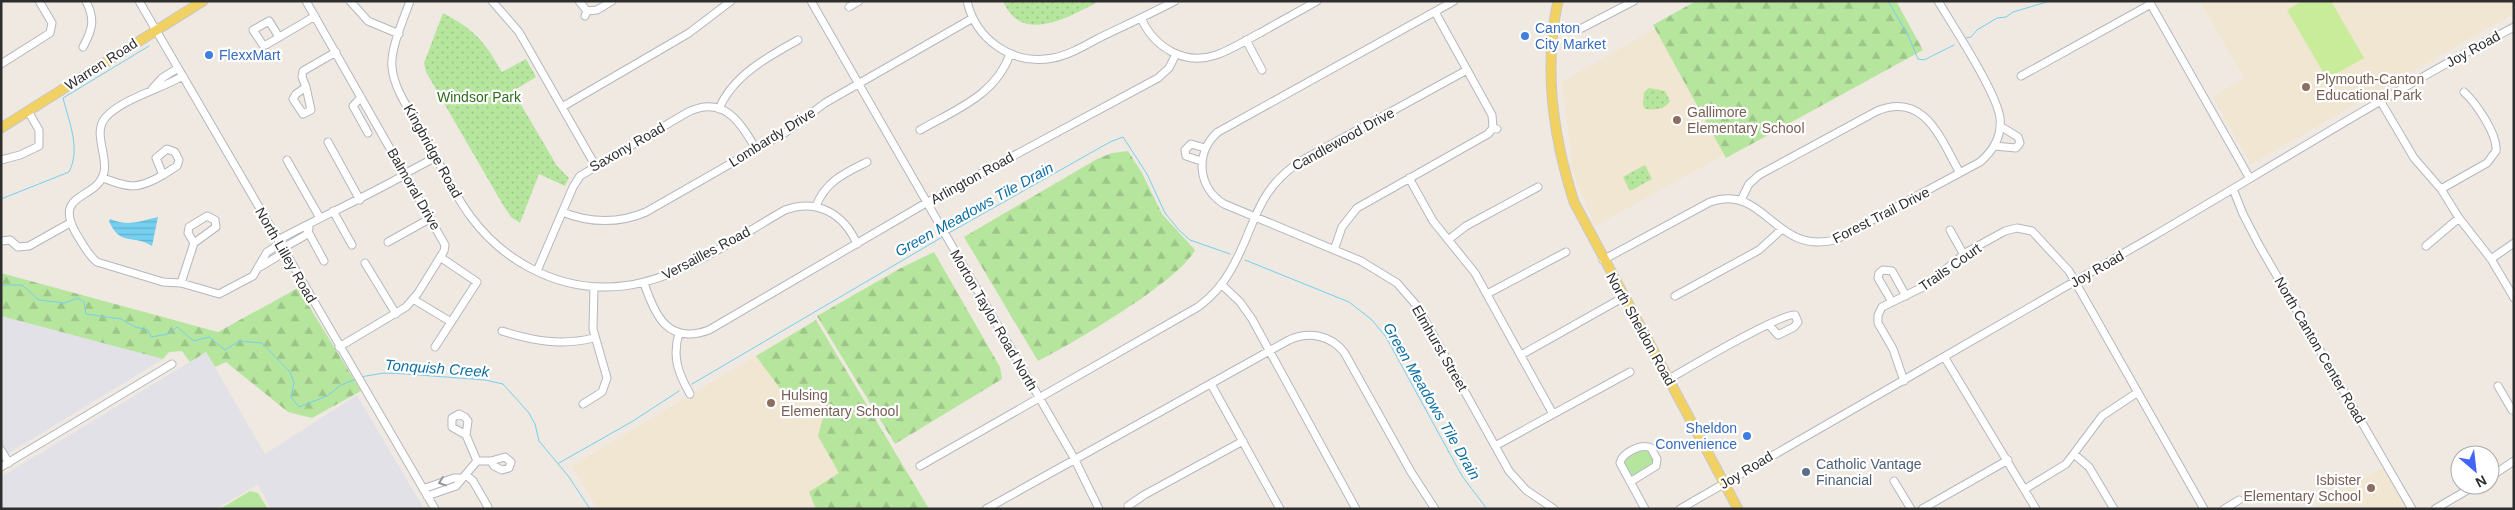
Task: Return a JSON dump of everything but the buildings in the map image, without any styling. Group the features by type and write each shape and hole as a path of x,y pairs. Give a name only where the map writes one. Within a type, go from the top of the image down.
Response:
{"main road":[{"name":"Warren Road","path":"1,128 203,1"},
{"name":"North Sheldon Road","path":"1556,2 1550,73 1558,144 1574,202 1603,260 1738,509"}],"street":[{"path":"83,47 91,33 93,21 86,1"},
{"name":"North Lilley Road","path":"139,1 435,509"},
{"name":"Balmoral Drive","path":"306,1 407,173 444,242 445,248 440,257"},
{"path":"350,1 368,21 399,34"},
{"name":"Kingbridge Road","path":"410,1 392,59 395,79 436,157 471,217 496,244 516,260 537,272"},
{"path":"492,1 519,32 595,165"},
{"path":"579,1 586,14 612,1"},
{"path":"562,106 689,33 731,1"},
{"name":"Morton Taylor Road North","path":"811,1 1074,458 1099,509"},
{"path":"849,7 859,1"},
{"path":"967,1 973,18 989,40 1010,54 1034,60 1058,57 1175,1"},
{"path":"1141,18 1155,40 1176,54 1192,58 1210,57 1246,40 1317,1"},
{"path":"1205,148 1191,144 1184,150 1186,156 1201,161 1205,148 1214,135 1228,126 1454,1"},
{"path":"1582,28 1634,1"},
{"path":"1938,1 1995,101 1999,112 2000,126 2018,137 2020,142 2016,148 1994,146"},
{"path":"1,64 50,33 52,23 43,3"},
{"path":"2021,76 2150,3 2249,178"},
{"path":"1334,250 1342,227 1357,208 1488,134 1495,128 1492,115 1435,12"},
{"path":"279,37 315,16"},
{"name":"Lombardy Drive","path":"562,212 600,221 637,216 756,149 858,84 973,18"},
{"name":"Joy Road","path":"1680,509 1945,358 2249,178 2514,27"},
{"path":"756,149 739,121 719,109 726,96 753,68 798,40"},
{"path":"1246,40 1262,70"},
{"path":"306,87 302,77 303,71 336,52"},
{"path":"920,130 984,92 1002,73 1010,54"},
{"name":"Arlington Road","path":"679,333 694,334 709,330 926,203 1158,78 1169,68 1176,54"},
{"path":"152,89 162,78 178,68"},
{"name":"Candlewood Drive","path":"920,466 1189,313 1204,302 1221,284 1233,266 1254,217 1269,189 1292,166 1468,70"},
{"path":"182,76 166,85 152,89 110,113 103,120 100,131 105,167 103,178 96,186 74,201 69,211 70,222 89,254 97,262 163,282 181,283 215,293 223,293 253,276 267,252 281,246 320,218 360,200 436,157"},
{"path":"2441,189 2487,163 2496,151 2495,139 2473,100 2464,92"},
{"path":"362,97 353,106 368,133"},
{"path":"2381,102 2414,158 2441,189 2459,218 2491,259 2514,298"},
{"path":"1603,260 1710,202 1726,198 1741,200 1749,184 1759,175 1877,111 1891,106 1910,108 1927,118 1960,174"},
{"name":"Saxony Road","path":"537,272 576,180 595,165 693,110 706,107 719,109"},
{"path":"1,160 20,156 39,146 39,130 28,111"},
{"name":"Forest Trail Drive","path":"1741,200 1755,207 1789,236 1806,242 1820,243 1835,240 1980,162 1994,146 2000,126"},
{"path":"328,142 360,200"},
{"path":"287,160 320,218"},
{"name":"Elmhurst Street","path":"1201,161 1206,184 1216,198 1224,204 1334,250 1381,272 1412,299 1423,315 1509,471 1521,485 1554,509"},
{"path":"856,244 850,230 840,219 828,210 816,206 821,194 833,180 867,162"},
{"path":"103,178 135,187 147,184 164,175"},
{"path":"1409,178 1433,221 1470,266 1553,414"},
{"path":"1448,240 1466,226 1538,187"},
{"name":"North Canton Center Road","path":"2233,189 2242,214 2412,509"},
{"name":"Versailles Road","path":"537,272 564,282 594,287 619,287 644,283 681,269 785,210 800,205 816,206"},
{"path":"333,211 352,245"},
{"path":"388,242 431,218"},
{"path":"2426,246 2459,218"},
{"path":"1,241 10,240 18,247 29,246 70,222"},
{"path":"308,227 324,261"},
{"name":"Trails Court","path":"1904,381 1893,349 1878,321 1882,307 1925,286 1964,255 2008,230 2026,229 2042,240 2069,271 2204,509"},
{"path":"1675,296 1759,250 1781,230"},
{"path":"1950,230 1964,255"},
{"path":"181,283 194,243"},
{"path":"2491,259 2514,243"},
{"path":"1487,294 1566,252"},
{"path":"339,347 396,314 413,299 440,257 476,282 435,347"},
{"path":"365,263 396,314"},
{"path":"1892,302 1878,276 1883,270 1892,271 1906,296"},
{"path":"644,283 657,317 667,327 679,333 675,348 675,361 690,394"},
{"path":"1221,284 1245,308 1356,509"},
{"path":"583,404 602,392 607,384 606,373 594,338 592,322 594,287"},
{"path":"1521,355 1624,297"},
{"path":"413,299 451,322"},
{"path":"1668,379 1769,325"},
{"path":"502,331 529,340 548,343 567,343 594,338"},
{"path":"986,509 1074,458 1269,351 1293,338 1307,335 1326,338 1341,348 1420,488 1434,509"},
{"path":"1945,358 2036,509"},
{"path":"1,467 172,364"},
{"path":"1495,446 1630,372"},
{"path":"1211,384 1280,509"},
{"path":"2498,386 2513,411"},
{"path":"2025,489 2056,472 2074,455 2102,416 2138,392"},
{"path":"466,435 477,461"},
{"path":"1128,506 1144,495 1243,441"},
{"path":"1630,482 1656,466 1657,459 1650,448 1639,447 1620,460 1621,466 1645,509"},
{"path":"1,450 9,463"},
{"path":"2074,455 2089,467 2114,509"},
{"path":"1922,509 2008,460"},
{"path":"477,461 491,461"},
{"path":"428,496 456,486 477,461"},
{"path":"2500,470 2514,461"},
{"path":"423,488 454,478 464,477 473,481 488,508"},
{"path":"1894,481 1911,509"},
{"path":"2435,509 2459,495"},
{"path":"2224,509 2239,500"}],"shaded area":[{"name":"Gallimore Elementary School","path":"1704,1 1810,1 1856,82 1595,226 1569,162 1572,160 1562,82"},
{"name":"Plymouth-Canton Educational Park","path":"2200,1 2514,1 2514,13 2251,164 2213,97 2244,78"},
{"path":"1,316 163,359 1,458"},
{"name":"Hulsing Elementary School","path":"816,320 912,481 866,509 598,509 572,466"},
{"path":"206,352 265,454 357,395 424,509 271,509 258,484 216,509 1,509 1,477"},
{"name":"Isbister Elementary School","path":"2383,467 2407,509 2311,509"}],"green space":[{"path":"1003,1 1100,1 1075,14 1047,24 1034,25 1022,22 1011,15"},
{"path":"1696,1 1896,1 1923,50 1726,158 1653,25"},
{"path":"2302,1 2331,1 2364,58 2327,79 2287,10"},
{"name":"Windsor Park","path":"443,13 478,37 502,72 526,59 536,77 513,91 557,166 569,178 565,186 539,174 520,223 511,217 503,205 426,72 424,63"},
{"path":"1649,88 1665,91 1670,101 1659,109 1645,109 1643,105 1644,92"},
{"path":"1128,151 1142,173 1162,214 1195,250 1185,263 1168,278 1123,311 1075,341 1038,361 964,237 1097,159 1112,153"},
{"path":"1645,165 1652,179 1630,191 1623,177"},
{"path":"934,252 1000,367 1002,379 895,444 817,316 901,268"},
{"path":"1,273 218,332 298,288 361,391 312,418 288,412 226,362 215,367 206,352 190,362 182,351 169,352 163,359 1,316"},
{"path":"816,320 929,509 816,509 809,492 839,473 818,436 826,406 814,390 785,395 756,356"},
{"path":"1643,449 1649,451 1654,461 1653,465 1632,476 1624,466 1623,461"},
{"path":"250,491 258,493 268,509 220,509"}],"water":[{"path":"158,217 152,246 123,237 113,229 109,221 110,219 129,223"}],"waterway":[{"path":"1888,1 1908,35 1918,59 1924,60 1954,45"},
{"path":"1966,38 1971,37 1977,30 1997,18 2006,17 2013,12 2050,1"},
{"path":"1,199 69,172 74,154 74,145 63,98 149,46"},
{"name":"Green Meadows Tile Drain","path":"947,234 1110,142 1123,137 1147,174 1165,213 1179,230 1190,240 1230,254"},
{"name":"Green Meadows Tile Drain","path":"692,384 944,236"},
{"name":"Green Meadows Tile Drain","path":"1245,260 1349,302 1372,320 1386,337 1462,476 1487,509"},
{"name":"Tonquish Creek","path":"1,285 22,285 39,300 64,303 78,298 84,302 86,314 121,319 135,327 148,330 151,337 168,334 177,327 194,341 209,337 225,350 239,341 262,343 290,372 294,383 291,397 299,407 327,396 341,385 356,379"},
{"path":"472,378 478,368"},
{"name":"Tonquish Creek","path":"360,377 384,373 406,374 485,380 503,384 529,413 535,424 539,441 569,477 590,509"},
{"name":"Green Meadows Tile Drain","path":"559,463 633,421 679,391"}],"place":[{"name":"Canton City Market","path":"1525,36"},
{"name":"FlexxMart","path":"209,55"},
{"name":"Plymouth-Canton Educational Park","path":"2306,87"},
{"name":"Gallimore Elementary School","path":"1677,120"},
{"name":"Hulsing Elementary School","path":"771,403"},
{"name":"Sheldon Convenience","path":"1747,436"},
{"name":"Catholic Vantage Financial","path":"1806,472"},
{"name":"Isbister Elementary School","path":"2371,488"}]}
